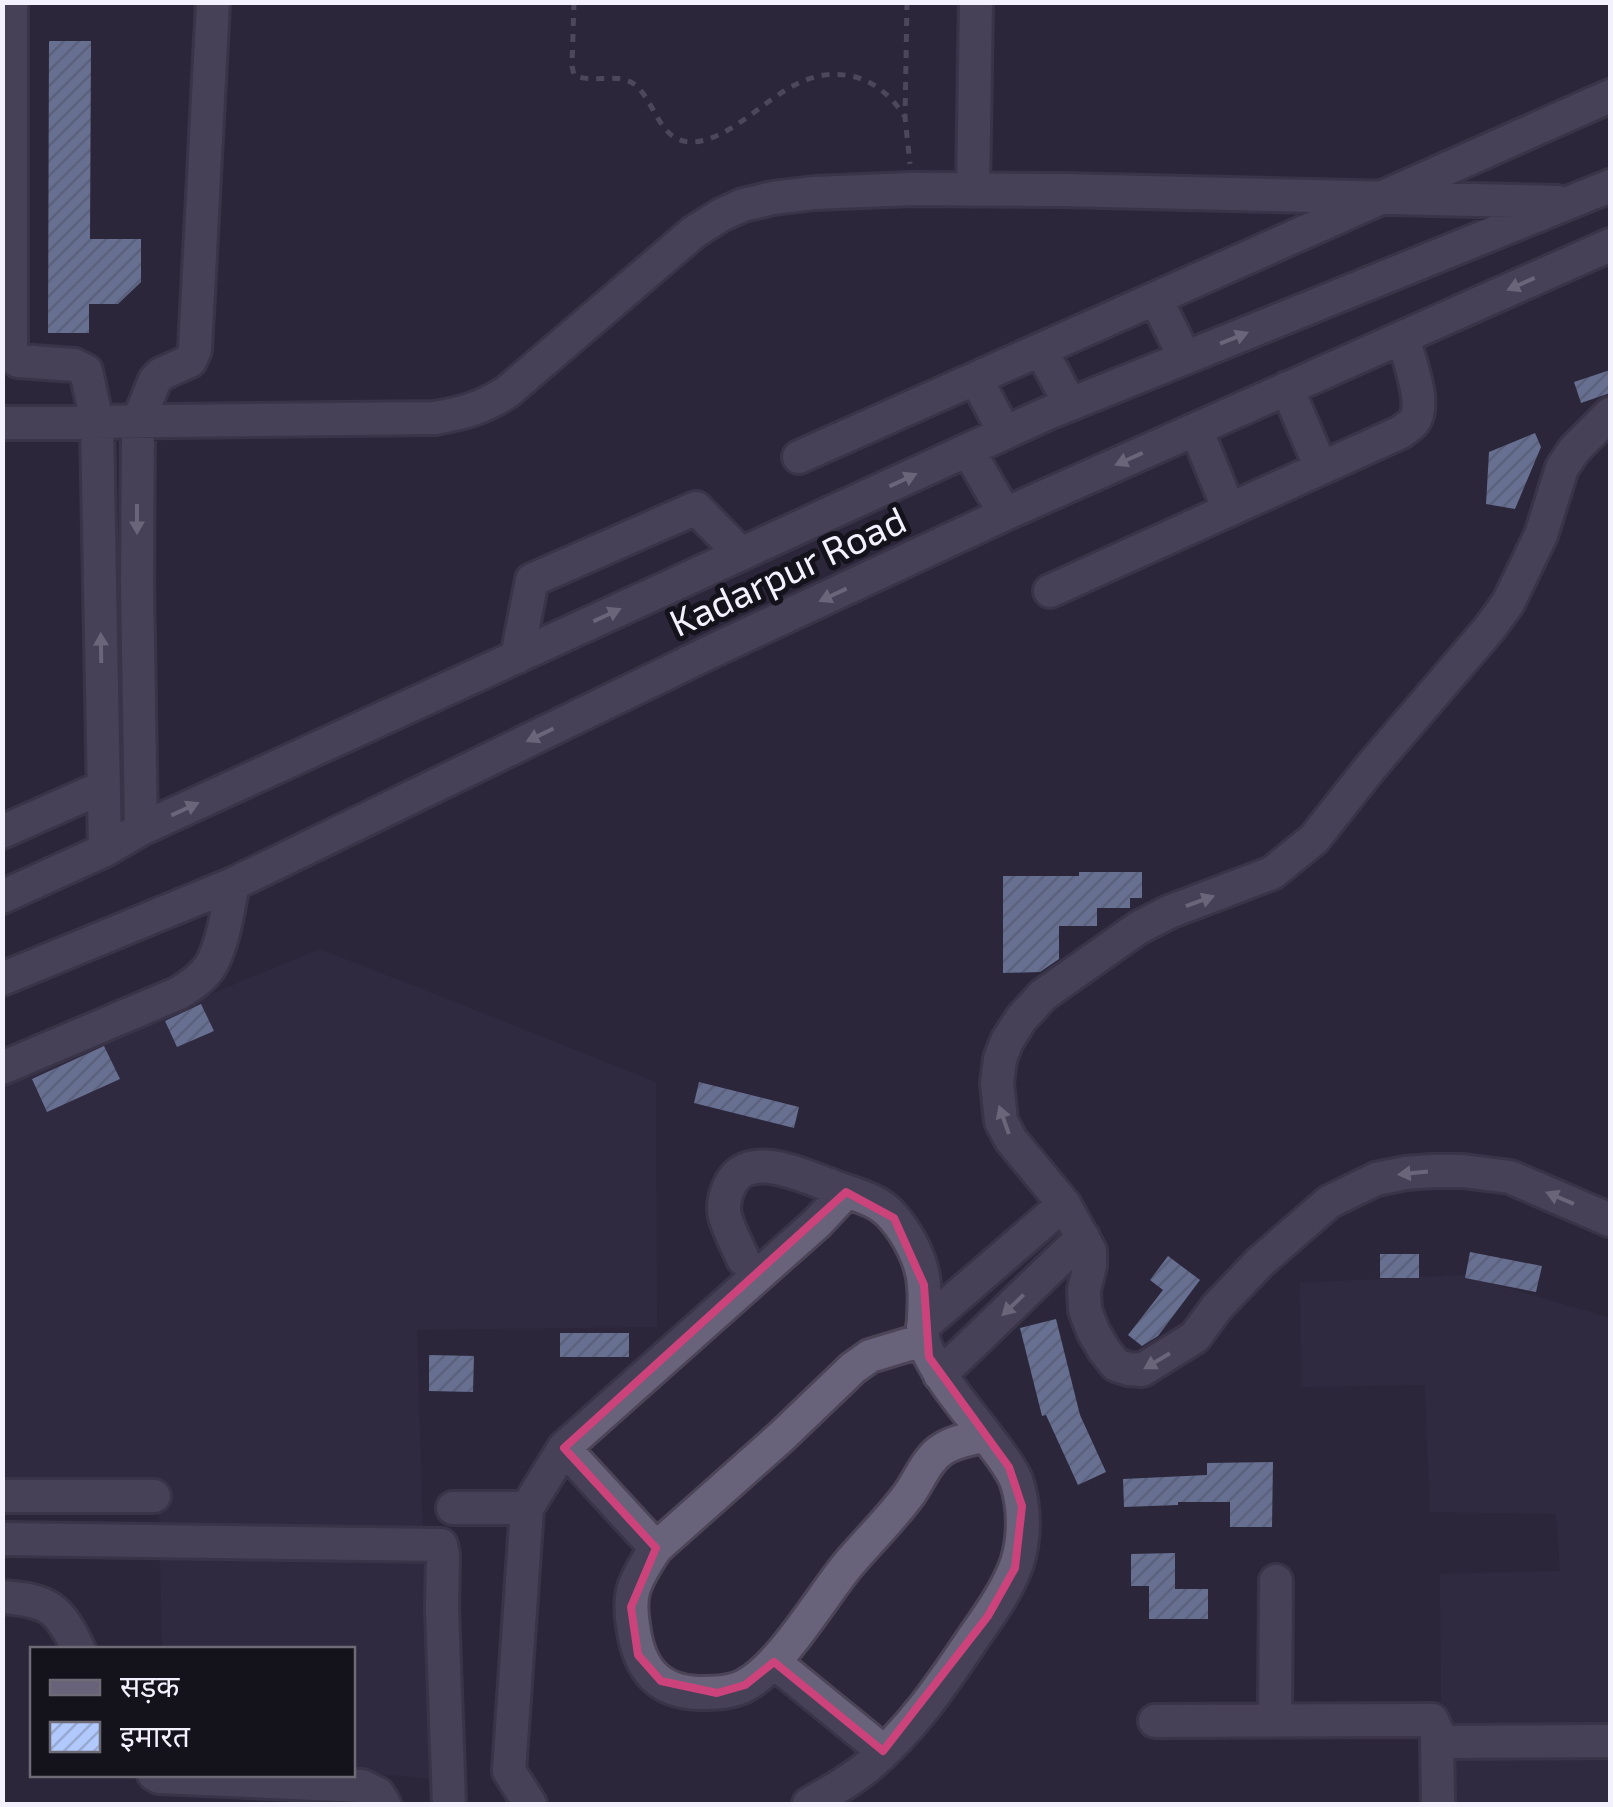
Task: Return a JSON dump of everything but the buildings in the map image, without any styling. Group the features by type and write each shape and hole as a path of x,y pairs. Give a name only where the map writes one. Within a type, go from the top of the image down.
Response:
{"street":[{"path":"12,2 7,145 12,356 26,363 82,367 89,377 97,422 104,850"},
{"path":"141,830 138,422 155,380 194,356 213,2"},
{"path":"972,190 976,2"},
{"path":"800,458 1610,96"},
{"name":"Kadarpur Road","path":"2,898 141,830 1005,432 1610,186"},
{"path":"2,422 435,418 460,414 485,406 506,392 694,232 743,205 773,198 814,193 972,190 1571,202"},
{"name":"Kadarpur Road","path":"2,978 234,884 1006,514 1610,244"},
{"path":"1156,299 1185,358"},
{"path":"1050,591 1413,423 1418,397 1403,337"},
{"path":"1040,350 1070,404"},
{"path":"976,378 1005,432"},
{"path":"1287,388 1321,468"},
{"path":"1610,414 1562,468 1541,534 1508,603 1314,840 1272,873 1138,928 1043,996 1007,1041 997,1084 1002,1121 1011,1140 1064,1204 1090,1251 1084,1290 1086,1310 1093,1331 1116,1365 1142,1370 1194,1336 1260,1262 1329,1202 1376,1179 1463,1170 1510,1177 1610,1220"},
{"path":"1196,429 1229,510"},
{"path":"968,450 1006,514"},
{"path":"517,657 532,580 696,508 741,554"},
{"path":"100,585 137,584"},
{"path":"102,721 139,720"},
{"path":"2,832 104,786"},
{"path":"2,1068 179,994 196,982 218,950 234,884"},
{"path":"743,1259 724,1214 725,1194 733,1177 742,1170 755,1166 793,1172 865,1196 882,1206 915,1252 924,1286 923,1333 929,1357 1010,1467 1022,1506 1015,1568 944,1682 906,1730 868,1766 810,1804"},
{"path":"530,1804 509,1770 527,1508 564,1448 806,1233 846,1192"},
{"path":"986,1435 952,1444 934,1456 905,1500 845,1569 774,1662 745,1685 716,1693 678,1690 646,1668 638,1655 631,1608 634,1587 656,1548 853,1368 870,1356 923,1333 1064,1204"},
{"path":"940,1374 1083,1238"},
{"path":"564,1448 656,1548"},
{"path":"2,1496 154,1496"},
{"path":"452,1508 527,1508"},
{"path":"2,1539 441,1545 449,1804"},
{"path":"1275,1720 1276,1581"},
{"path":"2,1597 26,1598 53,1608 78,1647"},
{"path":"774,1662 883,1751"},
{"path":"1155,1721 1432,1720 1436,1726 1438,1804"},
{"path":"1437,1742 1610,1741"},
{"path":"158,1777 362,1786 378,1794 384,1804"}],"path":[{"path":"574,2 574,74 635,84 669,133 684,142 704,141 724,132 802,80 827,74 873,84 906,117"},
{"path":"906,2 906,117 912,190"}],"highlighted area":[{"path":"846,1192 894,1218 924,1285 929,1357 1009,1467 1022,1506 1015,1568 988,1616 883,1751 774,1662 745,1685 717,1693 661,1681 638,1655 631,1607 656,1548 564,1448"}],"shaded area":[{"path":"320,949 656,1082 657,1327 417,1330 430,1779 355,1771 355,1647 162,1647 159,1509 3,1512 2,1081"},
{"path":"1464,1275 1610,1318 1610,1804 1442,1804 1440,1574 1560,1571 1556,1514 1430,1512 1425,1385 1301,1387 1300,1283"}]}
